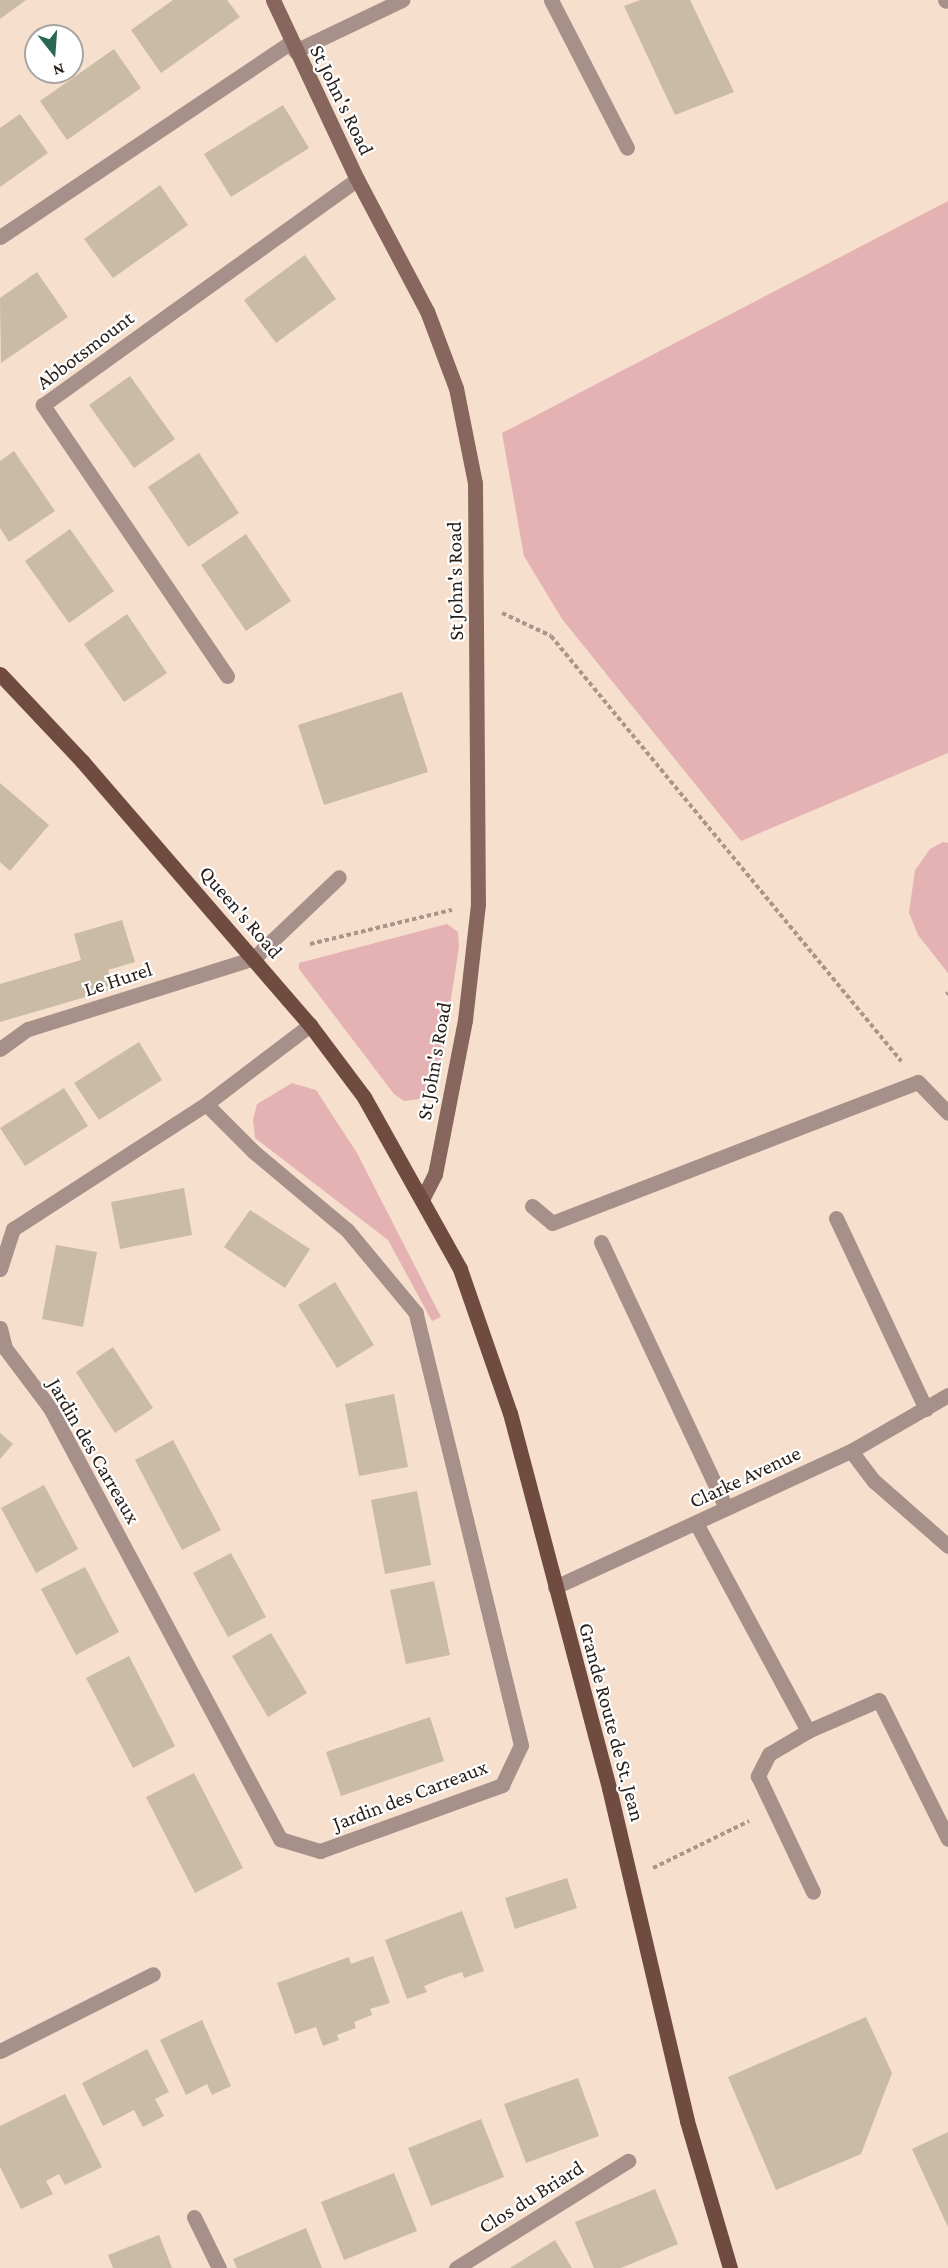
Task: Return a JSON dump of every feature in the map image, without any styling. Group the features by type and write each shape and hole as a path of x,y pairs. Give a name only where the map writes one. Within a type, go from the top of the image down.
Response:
{"main road":[{"name":"St John's Road","path":"273,0 293,47 357,179 427,311 456,388 475,483 478,904 465,1020 435,1174 423,1198"},
{"name":"Queen's Road","path":"0,674 254,958 310,1025 364,1097 423,1198"},
{"name":"Grande Route de St. Jean","path":"423,1198 460,1269 510,1413 630,1879 687,2121 730,2268"}],"street":[{"path":"0,237 293,47 402,0"},
{"path":"551,0 627,148"},
{"name":"Abbotsmount","path":"227,676 43,405 357,179"},
{"path":"254,958 339,877"},
{"name":"Le Hurel","path":"0,1049 28,1029 254,958"},
{"path":"0,1269 13,1229 206,1104 310,1025"},
{"path":"532,1206 552,1223 918,1082 948,1113"},
{"name":"Jardin des Carreaux","path":"0,1328 5,1348 50,1408 280,1839 320,1851 502,1785 521,1745 416,1313 347,1230 253,1151 206,1104"},
{"path":"836,1218 926,1409"},
{"path":"601,1242 726,1508"},
{"name":"Clarke Avenue","path":"555,1587 851,1451 948,1395"},
{"path":"851,1451 874,1482 948,1546"},
{"path":"696,1523 808,1731"},
{"path":"813,1892 758,1776 769,1754 808,1731 879,1700 948,1839"},
{"path":"0,2050 153,1974"},
{"name":"Clos du Briard","path":"456,2268 628,2161"},
{"path":"194,2217 219,2268"}],"path":[{"path":"477,602 551,636 918,1082"},
{"path":"299,947 478,904"},
{"path":"630,1879 774,1808"}],"shaded area":[{"path":"948,201 948,753 741,841 562,619 524,556 502,433"},
{"path":"943,842 948,843 948,973 918,935 909,913 915,870 930,849"},
{"path":"447,924 458,932 459,947 442,1057 429,1092 419,1099 404,1101 394,1094 299,969 299,963"},
{"path":"292,1083 316,1090 357,1153 441,1317 432,1321 388,1240 255,1138 253,1120 257,1104"}],"building":[{"path":"0,0 26,0 0,19"},
{"path":"173,0 227,0 240,17 161,73 131,30"},
{"path":"640,0 690,0 734,92 675,115 624,6"},
{"path":"114,49 141,88 67,140 40,101 64,84 84,84 84,70"},
{"path":"283,105 309,148 231,197 204,154"},
{"path":"20,114 48,153 0,187 0,128"},
{"path":"160,185 188,225 113,278 84,239"},
{"path":"305,255 336,299 276,343 244,300"},
{"path":"37,272 68,317 1,363 0,298"},
{"path":"130,376 175,439 134,468 89,405"},
{"path":"14,451 55,511 9,542 0,528 0,461"},
{"path":"199,453 239,513 188,547 148,487"},
{"path":"70,529 114,591 69,623 25,561"},
{"path":"246,534 291,601 246,631 201,565"},
{"path":"127,614 167,673 124,702 84,644"},
{"path":"402,692 428,772 324,805 298,725"},
{"path":"0,783 49,825 10,871 0,862"},
{"path":"122,920 135,962 108,970 113,989 0,1022 0,984 81,960 74,934"},
{"path":"139,1042 162,1080 99,1120 74,1083"},
{"path":"64,1088 88,1126 25,1166 0,1128"},
{"path":"184,1188 192,1235 120,1249 111,1202"},
{"path":"250,1210 310,1249 285,1288 224,1247"},
{"path":"56,1245 97,1252 83,1327 42,1319"},
{"path":"335,1282 374,1345 337,1368 298,1305"},
{"path":"113,1347 153,1408 115,1433 76,1372"},
{"path":"394,1394 408,1467 359,1476 345,1404"},
{"path":"0,1433 13,1444 0,1459"},
{"path":"173,1440 221,1530 182,1550 135,1460"},
{"path":"44,1485 78,1549 36,1573 1,1508"},
{"path":"417,1491 431,1565 385,1574 371,1500"},
{"path":"231,1553 266,1617 228,1637 193,1573"},
{"path":"85,1567 119,1632 76,1655 41,1589"},
{"path":"434,1581 450,1655 406,1664 390,1590"},
{"path":"271,1633 307,1693 268,1717 232,1656"},
{"path":"129,1656 175,1746 133,1768 86,1678"},
{"path":"430,1717 444,1761 341,1796 326,1752"},
{"path":"194,1773 243,1868 195,1893 146,1797"},
{"path":"567,1878 577,1908 515,1929 505,1898"},
{"path":"462,1911 484,1971 464,1978 462,1972 444,1978 424,1986 427,1992 407,1999 385,1940"},
{"path":"373,1956 390,2003 370,2009 372,2015 354,2022 356,2028 337,2035 339,2040 323,2046 316,2027 295,2034 277,1983 349,1957 351,1964"},
{"path":"866,2017 892,2073 861,2154 776,2190 728,2077"},
{"path":"202,2020 231,2086 212,2095 207,2084 186,2095 160,2040"},
{"path":"147,2049 169,2092 155,2099 164,2116 143,2127 134,2110 103,2126 82,2083"},
{"path":"578,2078 599,2136 526,2163 504,2104"},
{"path":"65,2094 102,2167 65,2185 59,2174 46,2181 53,2194 21,2209 0,2167 0,2126"},
{"path":"481,2119 504,2177 431,2206 408,2148"},
{"path":"948,2132 948,2227 912,2149"},
{"path":"394,2173 417,2231 344,2260 321,2202"},
{"path":"655,2189 678,2244 621,2268 594,2268 575,2222"},
{"path":"306,2228 322,2268 237,2268 233,2259"},
{"path":"159,2235 172,2268 113,2268 108,2255"},
{"path":"555,2240 572,2268 510,2268"}]}
